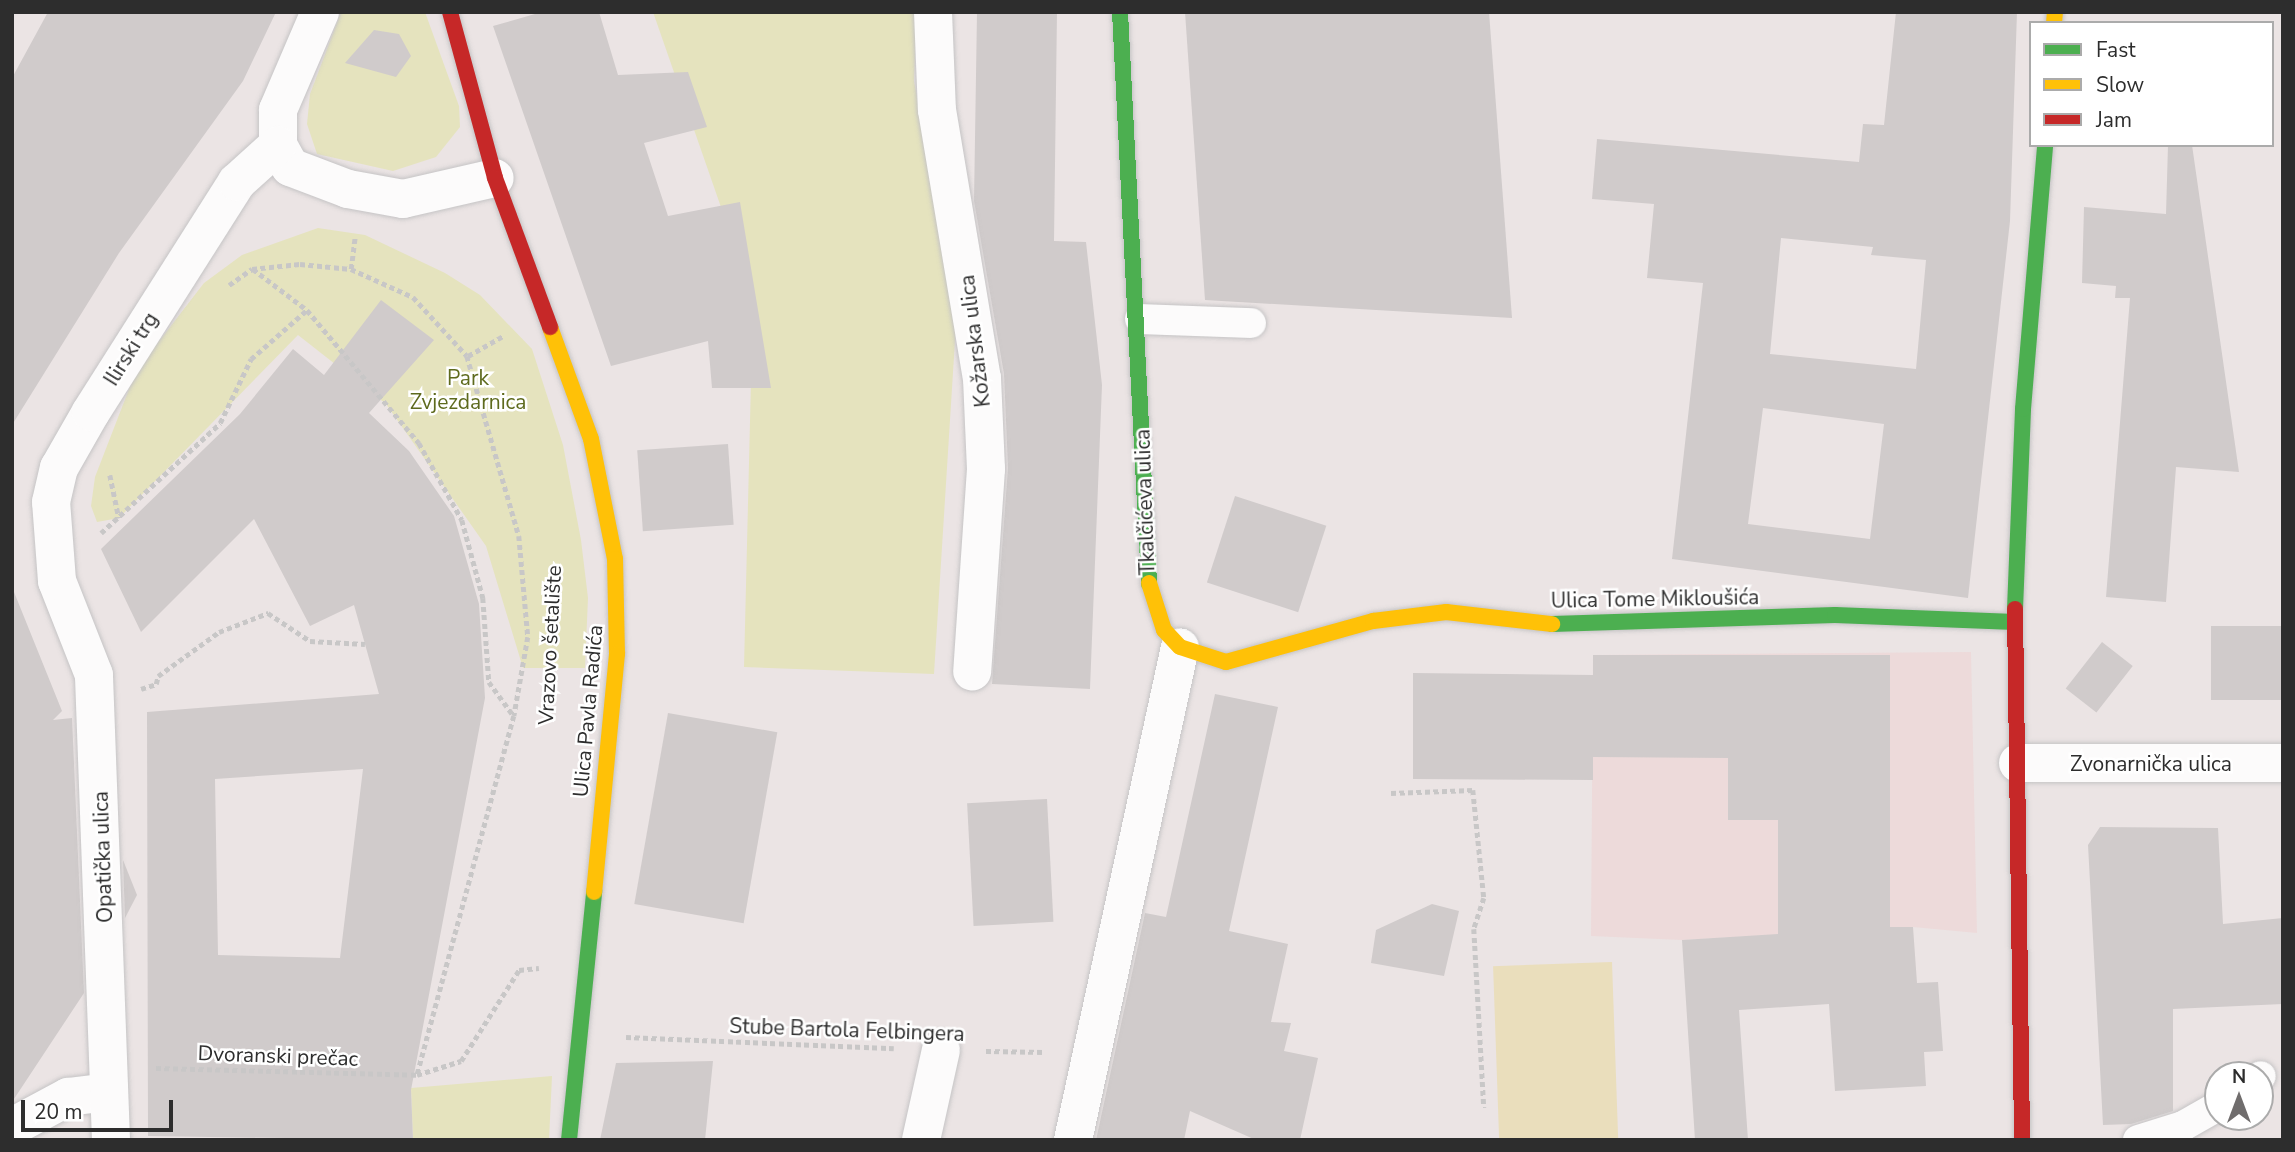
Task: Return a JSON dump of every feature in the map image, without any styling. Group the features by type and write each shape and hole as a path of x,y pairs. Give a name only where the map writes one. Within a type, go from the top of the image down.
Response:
{"street":[{"path":"320,12 284,90 278,145 300,173 368,194 430,197 495,178 450,12"},
{"name":"Kožarska ulica","path":"933,12 937,110 982,378 986,469 972,672"},
{"name":"Tkalčićeva ulica","path":"1120,12 1140,319 1146,576 1164,630 1180,647"},
{"name":"Ilirski trg","path":"57,582 48,528 59,468 237,182 278,145"},
{"path":"2021,1140 2015,622 2023,409 2045,147"},
{"name":"Ulica Pavla Radića","path":"495,178 590,439 615,559 616,668 569,1140"},
{"name":"Opatička ulica","path":"57,582 94,675 111,1140"},
{"name":"Ulica Tome Mikloušića","path":"1180,647 1226,662 1251,660 1373,621 1446,612 1565,625 1835,615 2015,622"},
{"path":"1073,1140 1180,647"},
{"name":"Zvonarnička ulica","path":"2018,763 2283,763"},
{"path":"921,1140 941,1050"},
{"path":"12,1127 68,1097 109,1092"}],"lane":[{"path":"1140,319 1251,323"},
{"path":"2138,1140 2183,1126 2204,1114"}],"path":[{"path":"351,269 356,235"},
{"path":"252,269 307,310 419,443 462,520 483,598 489,682 514,716"},
{"path":"222,290 252,269 351,269 413,297 467,356 519,536 527,637 514,716 417,1075"},
{"path":"89,542 119,518 220,423 251,359 307,310"},
{"path":"467,356 507,334 514,343"},
{"path":"114,464 109,477 119,518"},
{"path":"129,689 156,684 158,676 219,632 268,613 310,641 365,644"},
{"path":"1391,793 1473,790 1485,898 1474,929 1484,1108"},
{"name":"Dvoranski prečac","path":"153,1068 417,1075 461,1061 519,970 540,968 541,954"},
{"name":"Stube Bartola Felbingera","path":"614,1037 1092,1053"}],"shaded area":[{"path":"1971,652 1977,933 1913,927 1682,940 1591,936 1593,655"},
{"path":"1612,962 1618,1140 1499,1140 1493,966"}],"green space":[{"path":"341,12 425,12 459,106 460,127 436,157 393,171 317,154 307,124 310,94"},
{"path":"653,12 917,12 914,81 957,309 934,674 744,667 753,299"},
{"name":"Park Zvjezdarnica","path":"318,228 365,235 445,273 480,295 532,349 563,445 581,540 588,598 585,668 523,668 486,546 386,404 298,335 119,518 97,522 91,506 95,477 136,371 204,283 242,255"},
{"path":"552,1076 549,1140 413,1140 411,1088"}],"building":[{"path":"48,12 276,12 243,81 119,253 12,425 12,78"},
{"path":"542,12 599,12 618,75 688,72 707,127 644,143 668,216 740,202 771,388 712,388 708,341 611,366 493,26"},
{"path":"977,12 1057,12 1054,241 1086,242 1102,385 1090,689 992,684 1008,468 1004,374 974,201"},
{"path":"1185,12 1489,12 1512,318 1205,300"},
{"path":"1896,12 2017,12 2010,221 1968,598 1672,559 1703,283 1647,278 1654,204 1592,199 1597,139 1859,162 1863,124 1884,125","holes":["1781,238 1873,247 1871,255 1926,260 1916,369 1770,354","1763,408 1884,424 1870,539 1748,524"]},
{"path":"374,30 399,34 411,56 396,77 345,63"},
{"path":"2168,147 2192,147 2239,472 2176,467 2166,602 2106,597 2130,298 2115,298 2116,286 2082,283 2084,207 2166,214"},
{"path":"381,300 434,340 369,413 409,451 454,516 479,604 485,698 411,1090 413,1140 148,1136 147,712 379,694 354,605 310,626 254,519 141,632 101,549 240,414 293,349 324,375","holes":["363,769 340,958 218,955 215,779"]},
{"path":"728,444 734,525 643,531 637,450"},
{"path":"1235,496 1326,526 1298,612 1207,583"},
{"path":"14,592 62,711 53,720 72,718 84,993 12,1102"},
{"path":"2211,626 2283,626 2283,700 2211,700"},
{"path":"2102,642 2133,666 2096,713 2066,688"},
{"path":"1593,655 1890,655 1890,927 1913,927 1917,983 1938,982 1943,1051 1924,1052 1926,1086 1835,1091 1829,1004 1739,1010 1748,1140 1695,1140 1682,940 1778,934 1778,820 1728,820 1728,758 1593,757 1593,780 1413,779 1413,673 1593,675"},
{"path":"1215,694 1278,707 1229,931 1288,944 1271,1022 1291,1023 1284,1051 1318,1058 1300,1140 1256,1140 1190,1111 1184,1140 1096,1140 1145,913 1166,917"},
{"path":"668,713 777,732 744,923 634,904"},
{"path":"1047,799 1053,922 974,926 967,803"},
{"path":"2100,827 2218,828 2223,924 2283,918 2283,1004 2173,1009 2173,1111 2131,1124 2103,1125 2088,845"},
{"path":"123,860 137,895 125,918"},
{"path":"1432,904 1459,911 1444,976 1371,963 1376,930"},
{"path":"713,1061 705,1140 600,1140 616,1063"}],"traffic: fast":[{"path":"1120,12 1149,583"},
{"path":"2015,609 2023,409 2045,147"},
{"path":"1552,624 1835,615 2015,622"},
{"path":"569,1140 594,892"}],"traffic: slow":[{"path":"2054,21 2055,12"},
{"path":"550,327 591,439 615,559 617,654 594,892"},
{"path":"1149,583 1164,630 1180,647 1226,662 1373,621 1446,612 1552,624"}],"traffic: jam":[{"path":"450,12 495,178 550,327"},
{"path":"2015,609 2022,1140"}]}
